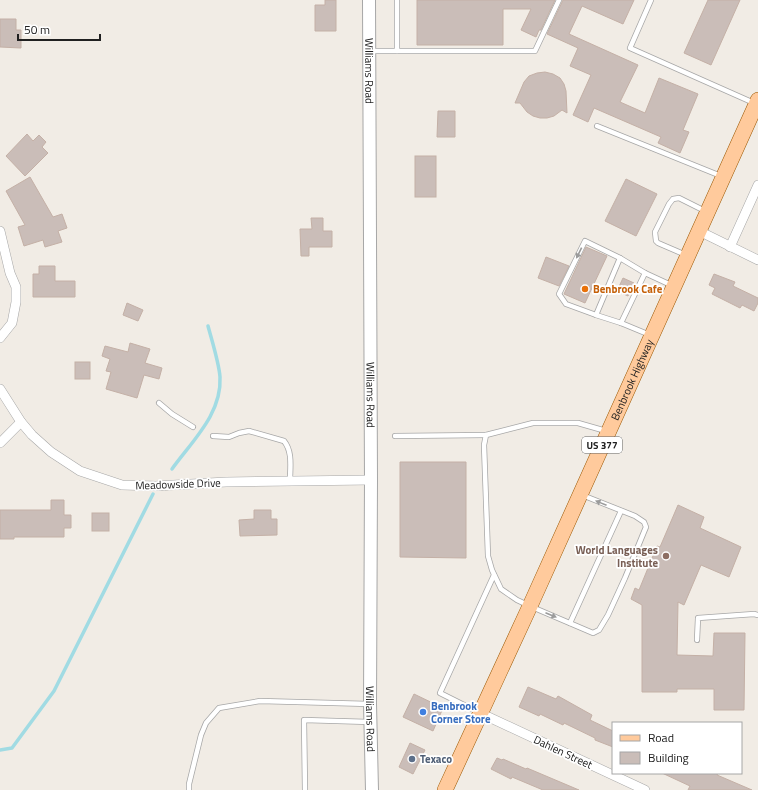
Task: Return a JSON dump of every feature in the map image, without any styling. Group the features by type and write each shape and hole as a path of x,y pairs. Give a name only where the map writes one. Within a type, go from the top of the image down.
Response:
{"main road":[{"name":"Benbrook Highway","path":"445,790 531,606 757,102"}],"street":[{"name":"Williams Road","path":"369,0 371,480 370,722 372,790"},
{"path":"730,247 758,185"},
{"path":"0,231 10,273 16,287 16,302 12,323 0,338"},
{"path":"699,231 758,260"},
{"name":"Meadowside Drive","path":"0,389 21,422 32,435 51,452 80,471 122,485 156,486 226,482 371,480"},
{"path":"0,443 21,422"},
{"name":"Dahlen Street","path":"480,713 645,790"}],"lane":[{"path":"397,0 397,51"},
{"path":"369,51 535,51 559,0"},
{"path":"651,0 630,48 757,102"},
{"path":"597,126 723,177"},
{"path":"688,256 658,243 656,241 655,232 673,199 679,198 707,212"},
{"path":"652,336 621,323 566,304 559,294 585,241 620,258 645,273 674,286"},
{"path":"596,315 620,258"},
{"path":"621,323 645,273"},
{"path":"159,403 172,414 193,427"},
{"path":"395,436 486,436 532,423 578,423 608,432"},
{"path":"213,436 229,437 249,431 284,441 288,445 290,452 290,481"},
{"path":"486,436 484,445 488,556 494,575 501,589 517,600 593,633 599,630 608,615 626,578 646,527 644,522 635,516 580,495"},
{"path":"570,623 621,511"},
{"path":"480,713 440,693 494,575"},
{"path":"697,640 698,618 758,615"},
{"path":"189,790 200,735 206,722 219,708 260,701 370,704"},
{"path":"305,790 304,720 370,722"}],"building":[{"path":"325,0 336,0 336,31 315,31 315,5 325,5"},
{"path":"417,0 555,0 541,30 539,30 536,37 521,30 531,9 503,9 503,45 417,45"},
{"path":"563,0 634,0 623,24 582,6 569,34 638,65 620,102 645,113 659,78 698,94 683,130 689,132 680,153 658,143 661,137 594,108 588,122 573,115 591,75 570,66 578,48 547,34"},
{"path":"708,0 740,0 711,65 684,53"},
{"path":"0,19 16,19 16,30 21,30 21,48 0,47"},
{"path":"545,72 560,78 564,84 566,91 567,113 562,110 554,116 540,118 527,112 520,103 515,103 524,82 529,76"},
{"path":"438,111 455,111 455,137 437,137"},
{"path":"27,134 33,141 39,135 46,142 42,147 48,153 25,176 6,156"},
{"path":"415,156 436,156 436,197 415,197"},
{"path":"30,177 53,217 62,214 67,228 58,231 62,242 45,247 43,240 24,246 18,227 25,225 6,191"},
{"path":"626,179 657,194 636,236 605,221"},
{"path":"311,218 323,218 323,231 332,231 332,247 309,247 309,256 301,256 300,229 312,229"},
{"path":"586,247 607,256 585,303 564,294"},
{"path":"546,257 569,266 559,286 538,278"},
{"path":"39,266 55,266 55,281 75,281 75,297 33,297 33,274 39,274"},
{"path":"714,274 735,282 733,286 758,298 758,303 754,311 742,305 740,308 712,294 715,288 709,285"},
{"path":"623,278 634,283 628,296 617,291"},
{"path":"127,303 143,310 138,321 123,315"},
{"path":"130,343 150,349 145,363 162,368 159,379 144,375 137,398 106,389 111,372 106,371 110,359 102,356 105,346 128,352"},
{"path":"75,362 90,362 90,379 75,379"},
{"path":"400,462 466,462 466,558 400,557"},
{"path":"51,500 64,500 64,515 71,515 71,528 64,528 64,537 14,537 14,539 0,539 0,510 51,510"},
{"path":"678,505 704,517 700,528 741,547 729,577 701,565 684,605 678,602 677,655 713,656 714,633 745,633 744,710 714,710 714,689 677,689 677,692 642,692 642,605 631,599 635,588 639,590 657,546 660,547"},
{"path":"254,510 271,510 271,519 277,519 277,535 240,536 239,520 254,519"},
{"path":"92,513 109,513 109,531 92,531"},
{"path":"528,687 556,699 558,696 592,715 590,720 612,731 612,747 595,740 595,738 564,723 563,725 540,714 539,716 519,707"},
{"name":"Benbrook Corner Store","path":"414,694 443,708 433,731 403,717"},
{"name":"Texaco","path":"410,743 425,750 413,774 399,767"},
{"path":"497,758 526,769 527,768 579,790 543,790 512,777 511,779 491,769"},
{"path":"664,774 718,774 752,790 688,790 690,786"}],"waterway":[{"path":"172,469 197,437 211,415 216,403 220,377 217,359 208,326"},
{"path":"0,750 12,748 54,691 153,494"}],"place":[{"name":"Benbrook Cafe","path":"585,289"},
{"name":"World Languages Institute","path":"666,556"},
{"name":"Benbrook Corner Store","path":"423,712"},
{"name":"Texaco","path":"412,759"}]}
